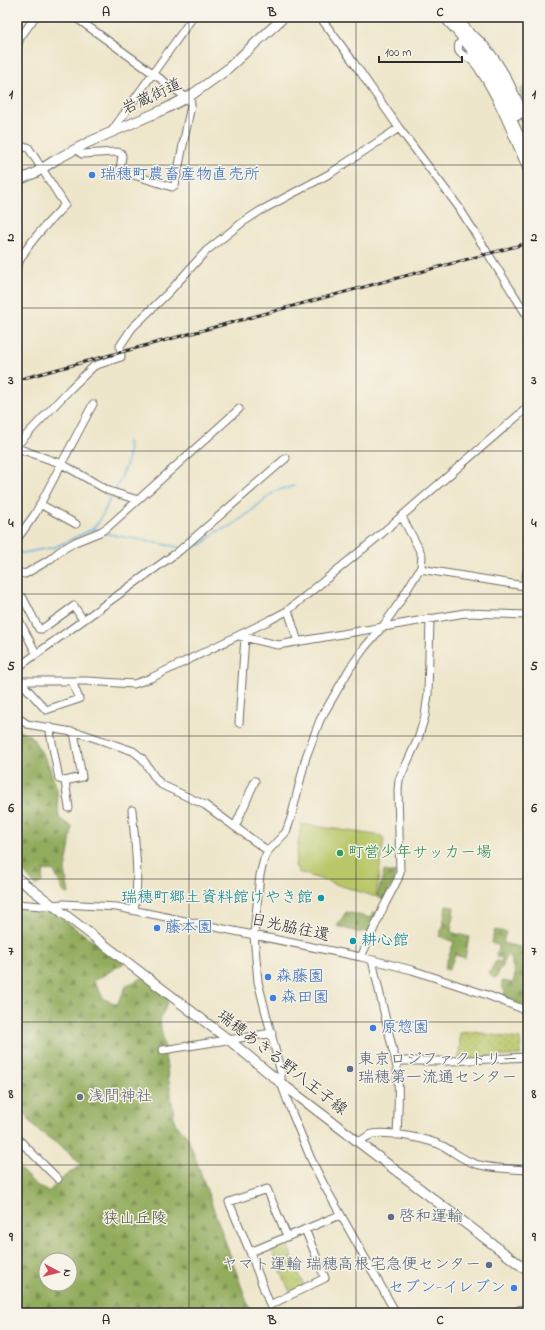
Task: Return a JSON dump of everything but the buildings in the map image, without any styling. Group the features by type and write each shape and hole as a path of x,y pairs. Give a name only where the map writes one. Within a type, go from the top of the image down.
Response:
{"highway":[{"path":"445,17 465,34 492,66 501,81 528,140"},
{"path":"456,17 501,97 528,156"}],"main road":[{"name":"岩蔵街道","path":"17,181 42,169 75,149 189,97 220,75 279,19"},
{"name":"瑞穂あきる野八王子線","path":"17,878 528,1271"}],"street":[{"path":"17,47 18,38 35,17"},
{"path":"75,17 189,97 191,105 183,151 175,185 172,187 121,171 121,153 82,154 75,149"},
{"path":"111,132 193,17"},
{"path":"320,17 352,60 398,128 458,206 528,317"},
{"path":"528,123 516,96 495,58 484,44 465,34 459,44 459,52 461,55 474,63 480,71 499,105 528,171"},
{"path":"138,500 113,492 62,464 17,447 71,388 94,366 122,357 120,346 132,328 169,292 206,251 260,210 331,172 398,128"},
{"path":"17,148 28,147 66,205 33,241 20,258 17,266"},
{"path":"17,539 40,504 92,404"},
{"path":"19,681 72,681 134,684 142,682 227,640 242,636 288,610 402,517 528,407"},
{"path":"17,572 24,574 49,560 75,542 100,532 138,500 239,409"},
{"path":"17,668 181,549 286,458"},
{"path":"40,504 76,524"},
{"path":"396,1313 340,1215 311,1159 292,1113 282,1083 272,1033 258,982 254,935 260,875 264,859 268,852 286,832 292,818 306,758 320,720 350,668 383,626 420,569 422,562 420,552 402,517"},
{"path":"420,569 525,586 528,562"},
{"path":"17,602 23,598 39,629 42,629 74,606 83,620"},
{"path":"288,610 298,642"},
{"path":"242,636 278,645 430,618 471,613 528,615"},
{"path":"17,616 36,653"},
{"path":"361,957 384,906 394,888 400,872 399,780 418,739 425,716 428,694 430,618"},
{"path":"239,723 242,636"},
{"path":"19,681 46,710 79,699 72,681"},
{"path":"17,717 28,724 83,734 133,751 142,758 156,779 162,785 205,805 268,852"},
{"path":"49,727 59,779 65,781 82,777 74,732"},
{"path":"65,781 69,808"},
{"path":"235,827 255,781"},
{"path":"132,810 137,862 137,882 134,910"},
{"name":"日光脇往還","path":"17,904 41,906 63,904 97,905 134,910 361,957 412,970 487,995 528,1011"},
{"path":"372,960 393,1051 397,1062 397,1135"},
{"path":"163,1050 272,1033"},
{"path":"397,1062 528,1057"},
{"path":"360,1141 376,1134 397,1135 444,1146 459,1156 476,1164 528,1170"},
{"path":"17,1138 58,1179"},
{"path":"287,1236 267,1189 229,1202 270,1305 325,1278 305,1229"},
{"path":"250,1252 340,1215"},
{"path":"519,1310 528,1308"}],"green space":[{"path":"528,82 528,110 519,91"},
{"path":"17,730 31,736 47,761 57,789 59,818 72,827 65,870 69,894 64,893 54,871 44,870 42,882 36,886 17,866"},
{"name":"町営少年サッカー場","path":"301,824 382,836 384,839 376,897 298,872 299,868 295,867"},
{"path":"384,871 396,873 394,881 384,900 377,897"},
{"path":"446,906 454,907 451,932 469,937 465,958 455,955 449,970 444,969 454,942 439,936 443,925"},
{"name":"狭山丘陵","path":"17,907 54,913 124,963 94,981 104,999 117,1004 127,985 144,977 170,997 160,1020 175,1123 187,1135 251,1313 17,1313 17,1166 35,1184 48,1192 64,1177 81,1165 71,1154 34,1127 17,1102 17,1027 19,999 17,994"},
{"path":"346,912 371,918 373,912 377,913 369,933 361,931 360,933 337,926"},
{"path":"495,930 506,932 503,943 521,947 521,951 525,952 528,961 528,1007 503,997 505,991 502,987 502,981 513,983 515,974 509,955 506,956 502,968 499,968 497,977 493,978 489,973 496,961 501,962 502,957 497,958 496,956 499,945 491,943"},
{"path":"473,1032 520,1039 521,1055 459,1059 460,1033"},
{"path":"286,1242 304,1286 290,1292 271,1248"}],"waterway":[{"path":"115,490 127,461 129,448 128,441"},
{"path":"186,549 200,545 216,532 231,526 275,491 294,486"},
{"path":"93,528 99,522 112,495"},
{"path":"17,552 23,553 55,547 93,529 98,530"},
{"path":"103,533 178,547"}],"railway":[{"path":"17,380 528,243"}],"place":[{"name":"瑞穂町農畜産物直売所","path":"92,175"},
{"name":"町営少年サッカー場","path":"340,853"},
{"name":"瑞穂町郷土資料館けやき館","path":"321,898"},
{"name":"藤本園","path":"157,928"},
{"name":"耕心館","path":"353,941"},
{"name":"森藤園","path":"268,977"},
{"name":"森田園","path":"273,998"},
{"name":"原惣園","path":"373,1028"},
{"name":"東京ロジファクトリー 瑞穂第一流通センター","path":"350,1069"},
{"name":"浅間神社","path":"80,1097"},
{"name":"啓和運輸","path":"391,1217"},
{"name":"ヤマト運輸 瑞穂高根宅急便センター","path":"489,1265"},
{"name":"セブン-イレブン","path":"514,1288"}]}
